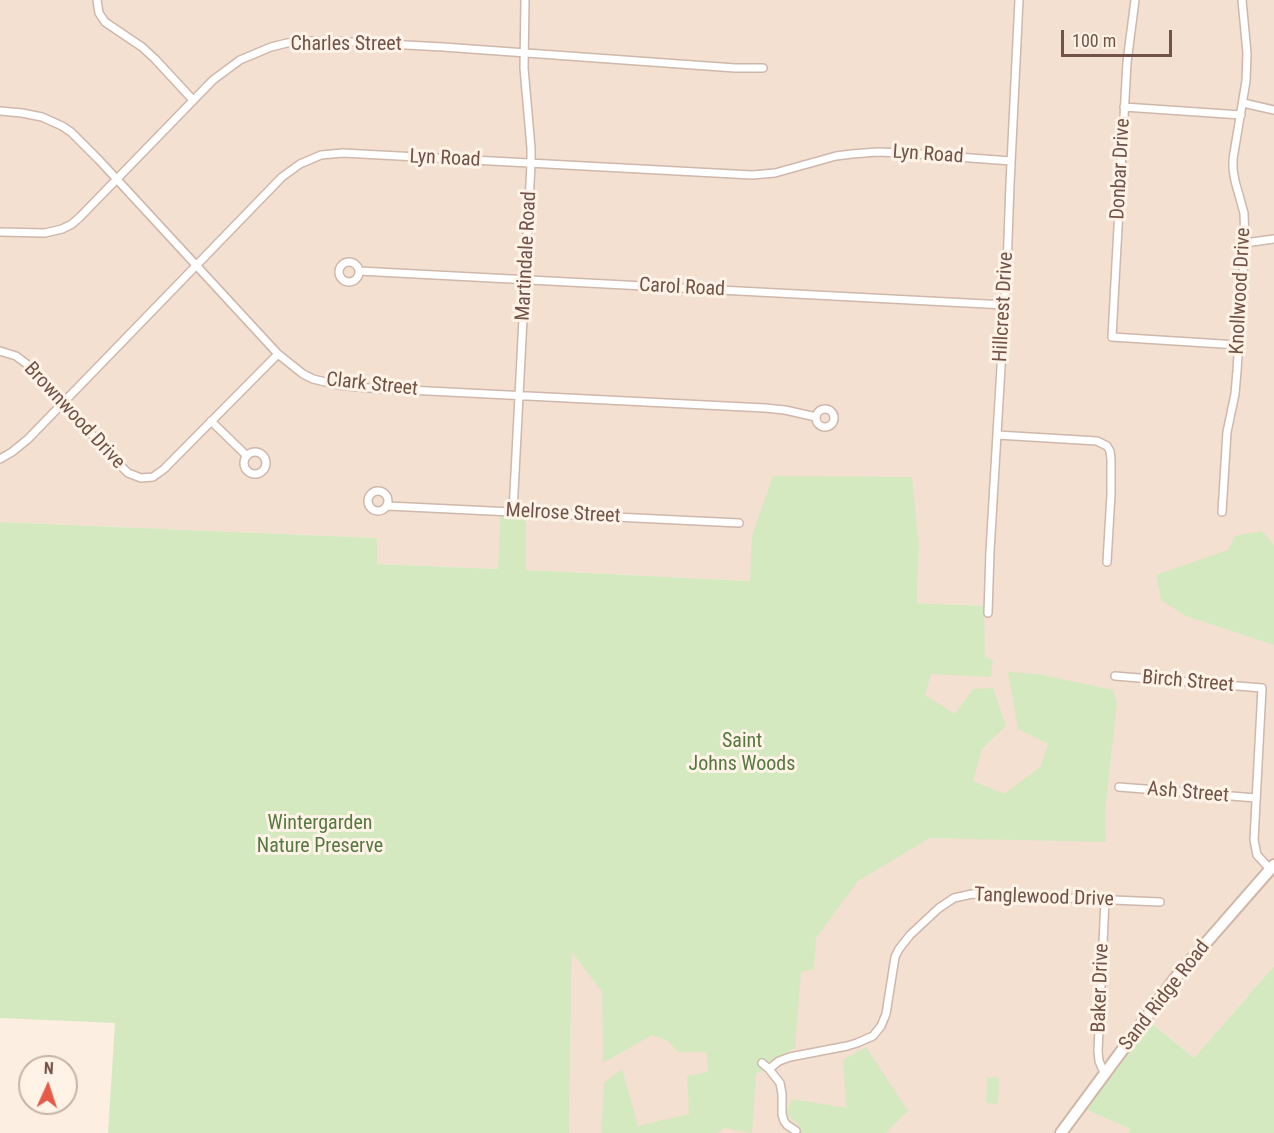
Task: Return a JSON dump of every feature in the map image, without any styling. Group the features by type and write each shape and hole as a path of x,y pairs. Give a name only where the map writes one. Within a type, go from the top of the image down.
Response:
{"street":[{"path":"97,0 99,13 105,22 142,47 193,100"},
{"name":"Martindale Road","path":"513,512 531,164 524,68 525,0"},
{"name":"Hillcrest Drive","path":"988,613 1019,0"},
{"name":"Donbar Drive","path":"1135,0 1127,62 1112,337 1238,345"},
{"name":"Knollwood Drive","path":"1222,512 1227,432 1235,394 1246,225 1233,169 1243,103 1247,53 1242,0"},
{"name":"Charles Street","path":"0,232 33,234 62,229 80,217 213,80 240,60 287,43 332,41 763,68"},
{"path":"1243,103 1274,110"},
{"path":"1124,107 1241,115"},
{"name":"Clark Street","path":"0,111 32,115 53,121 84,143 278,354 303,374 323,382 338,385 519,396 765,408 816,417"},
{"name":"Lyn Road","path":"0,459 25,442 282,177 300,164 321,155 343,153 752,175 775,173 836,156 860,153 904,153 1011,161"},
{"path":"1245,243 1274,239"},
{"name":"Carol Road","path":"359,271 1005,306"},
{"name":"Brownwood Drive","path":"0,351 23,360 128,473 141,478 158,475 278,354"},
{"path":"211,421 247,456"},
{"path":"997,435 1097,441 1107,446 1111,459 1111,494 1107,562"},
{"name":"Melrose Street","path":"388,506 739,523"},
{"name":"Birch Street","path":"1114,676 1262,687 1256,798"},
{"name":"Ash Street","path":"1119,787 1256,798"},
{"path":"1256,798 1255,849 1260,860 1272,867"},
{"name":"Sand Ridge Road","path":"1061,1133 1177,976 1272,867"},
{"name":"Tanglewood Drive","path":"769,1069 790,1056 847,1046 873,1036 886,1014 895,957 899,950 939,908 954,898 972,894 1160,902"},
{"name":"Baker Drive","path":"1105,900 1098,1051 1099,1061 1105,1075"},
{"path":"762,1063 780,1083 784,1121 796,1131"}],"shaded area":[{"path":"0,0 1274,0 1274,966 1194,1058 1145,1018 1177,976 1270,869 1174,974 1058,1133 569,1133 572,951 652,955 752,1072 792,1049 810,824 904,823 912,669 981,674 984,606 917,603 919,546 753,535 751,581 525,570 526,518 500,517 499,569 376,564 376,538 0,522"},
{"path":"1080,1107 1130,1129 1128,1133 1061,1133"}],"green space":[{"name":"Wintergarden Nature Preserve","path":"773,476 912,477 919,546 917,603 984,606 985,657 993,660 991,677 931,674 925,695 955,714 973,689 993,688 1006,726 982,749 973,781 1004,794 1040,767 1048,744 1018,729 1008,672 1038,674 1113,690 1117,703 1106,803 1106,842 930,838 858,881 816,938 814,969 801,972 795,1048 760,1067 763,1070 756,1074 752,1133 724,1128 717,1133 601,1133 604,1083 622,1069 638,1126 689,1114 687,1076 708,1072 706,1052 678,1052 668,1041 652,1035 603,1063 602,992 572,952 569,1133 108,1133 115,1023 0,1018 0,522 377,538 377,564 498,569 500,516 526,518 526,570 750,581 752,535"},
{"path":"1262,531 1274,545 1274,645 1186,616 1161,600 1156,575 1228,550 1235,536"},
{"path":"1274,966 1274,1133 1128,1133 1130,1129 1080,1107 1145,1018 1194,1058"},
{"path":"866,1047 908,1111 885,1133 797,1133 800,1126 786,1114 792,1099 846,1108 843,1060"},
{"path":"987,1077 999,1078 998,1104 986,1103"}],"park label":[{"name":"Saint Johns Woods","path":"742,754"}]}
